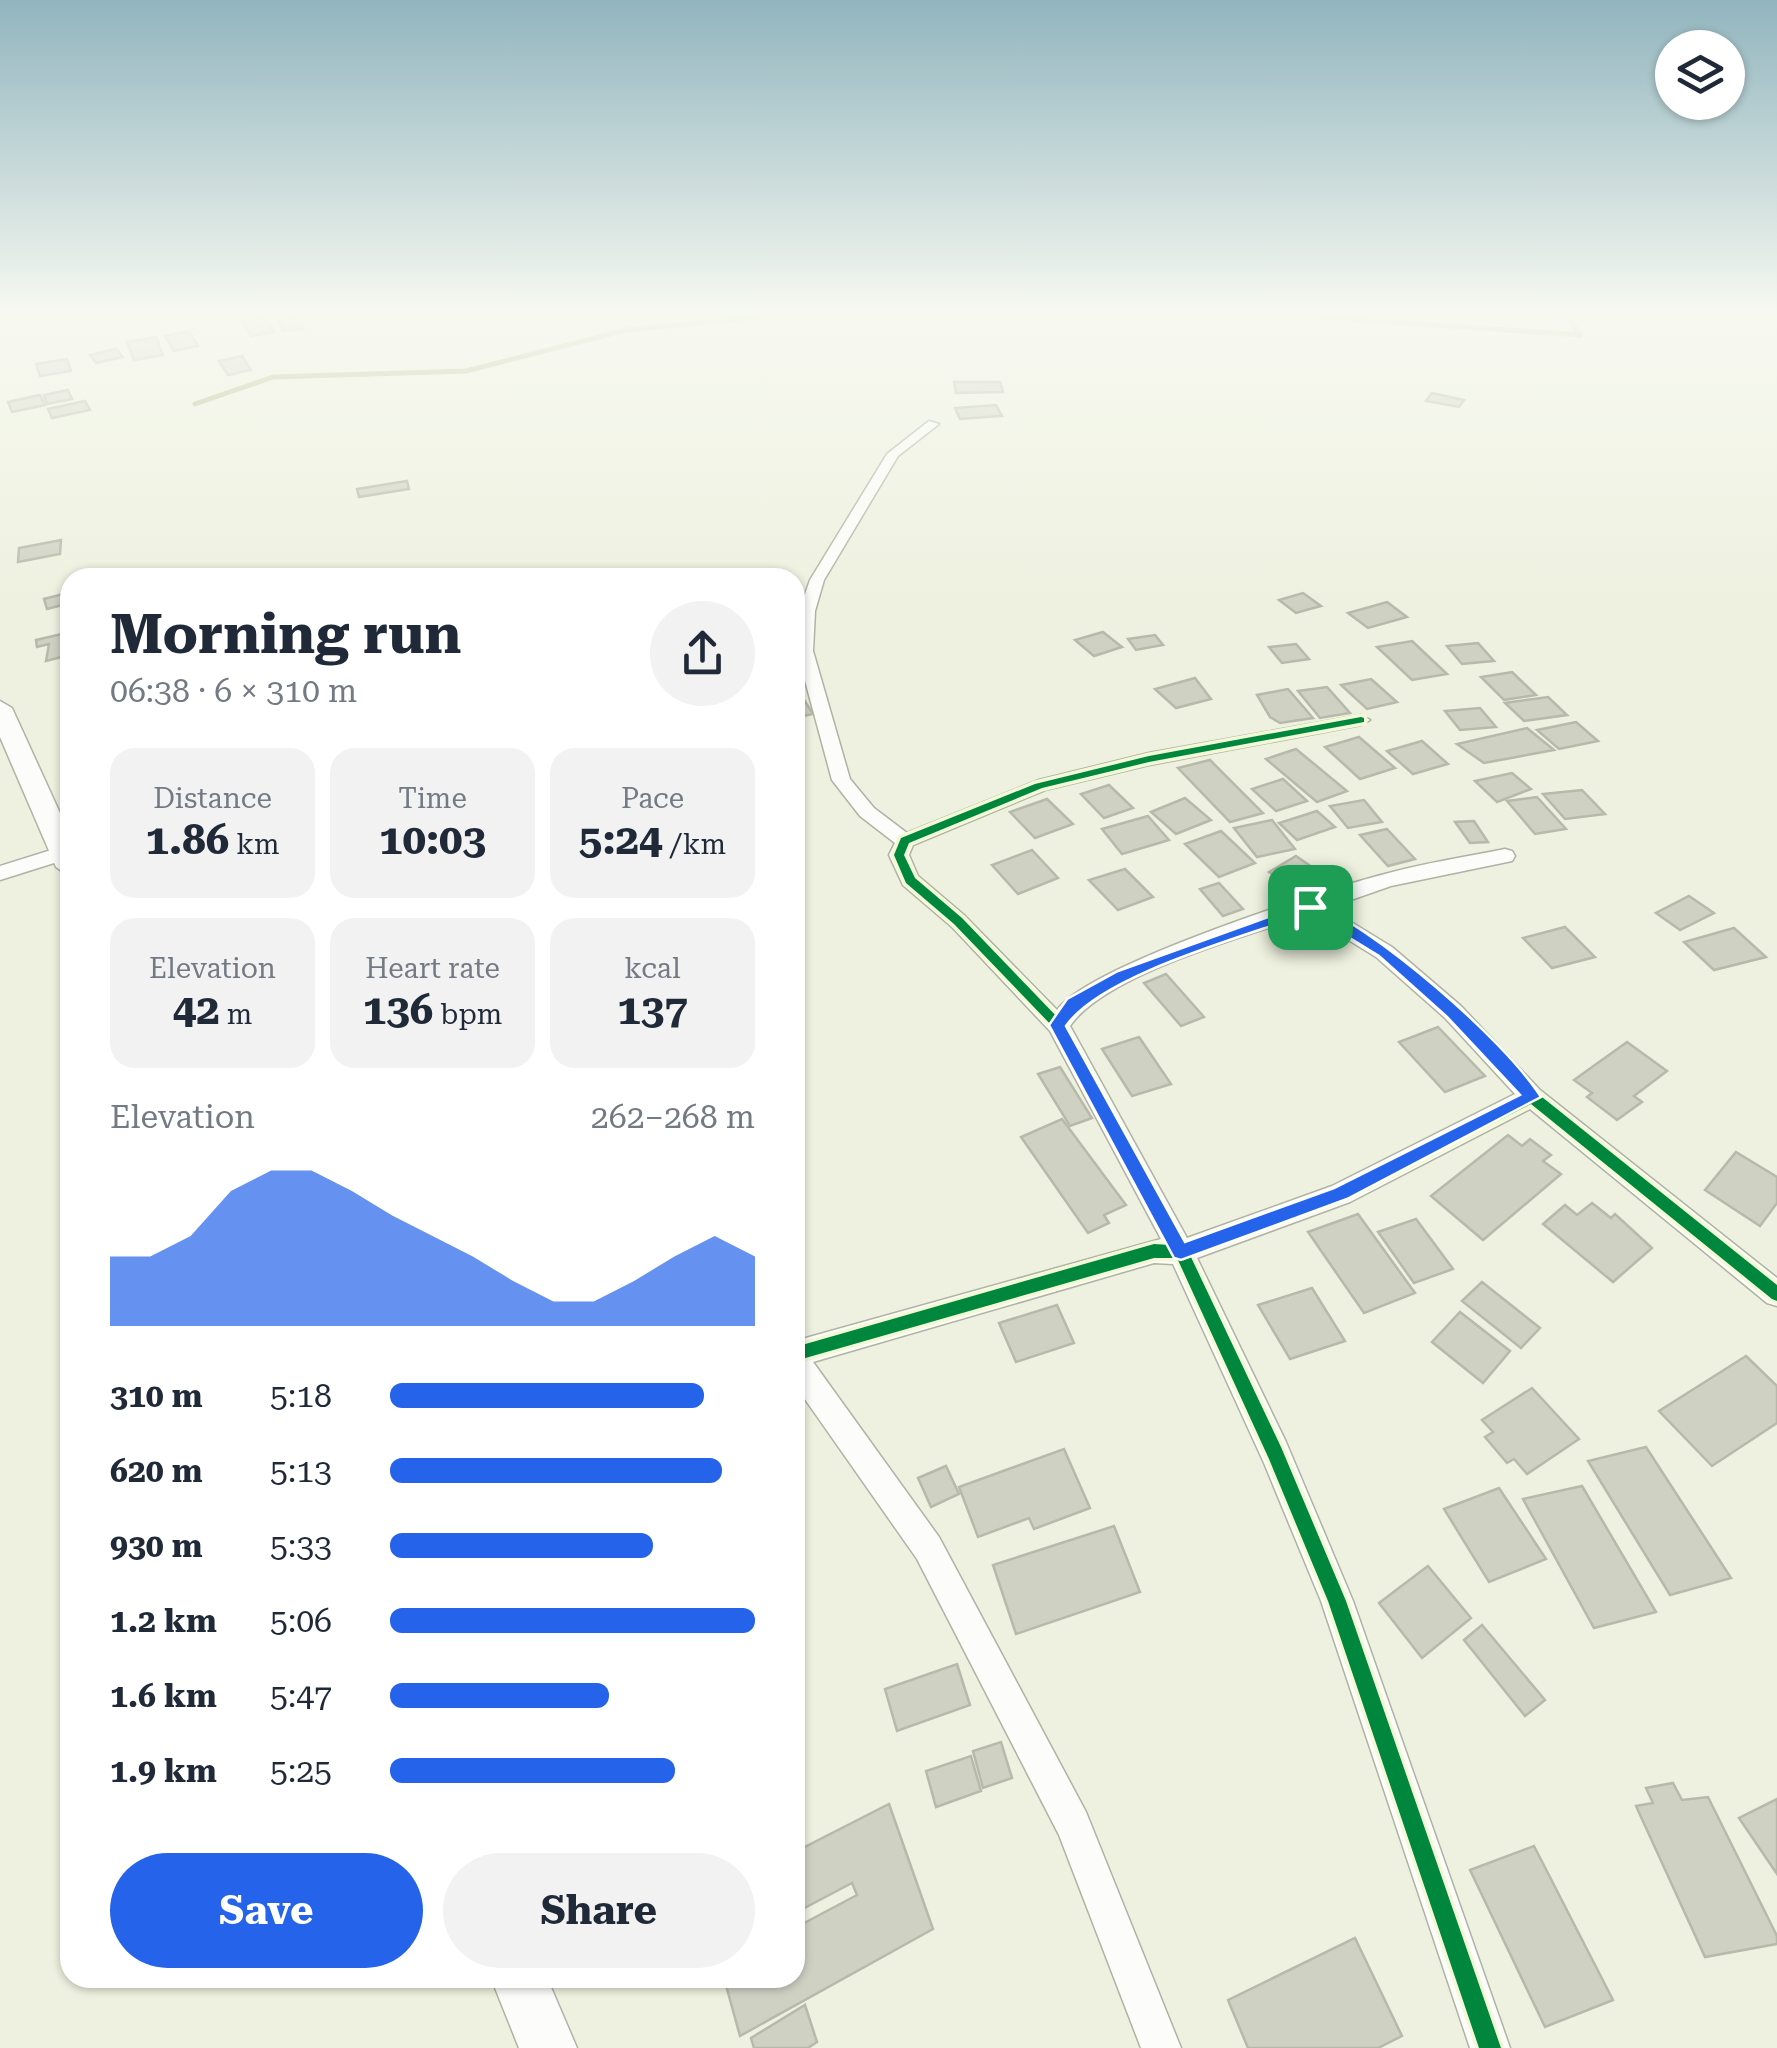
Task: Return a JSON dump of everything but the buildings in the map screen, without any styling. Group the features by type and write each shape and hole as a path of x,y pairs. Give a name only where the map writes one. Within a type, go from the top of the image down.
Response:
{"main road":[{"path":"0,708 60,844"},
{"path":"523,1988 548,2048"}],"street":[{"path":"905,841 867,812 841,780 805,651 807,611 818,580 893,454 933,424"},
{"path":"1361,720 1149,759 1039,786 905,841 899,855 910,880 958,921 1058,1025 1181,1252 1337,1601 1490,2048"},
{"path":"1058,1025 1073,1004 1124,975 1388,880 1504,856"},
{"path":"0,873 60,861"},
{"path":"1310,907 1384,952 1453,1012 1532,1097 1777,1294"},
{"path":"805,1354 1154,1251 1181,1252 1340,1194 1532,1097"},
{"path":"805,1371 928,1548 1073,1825 1161,2048"}],"cycle path":[{"path":"805,1351 1154,1251 1181,1252 1058,1025 958,921 910,880 899,855 905,841 1039,786 1149,759 1361,720"},
{"path":"1490,2048 1337,1601 1275,1453 1181,1252 1341,1194 1532,1097 1777,1294"}],"route":[{"path":"1310,907 1384,952 1453,1012 1532,1097 1340,1194 1181,1252 1089,1089 1058,1025 1073,1004 1124,975 1310,907"}]}
